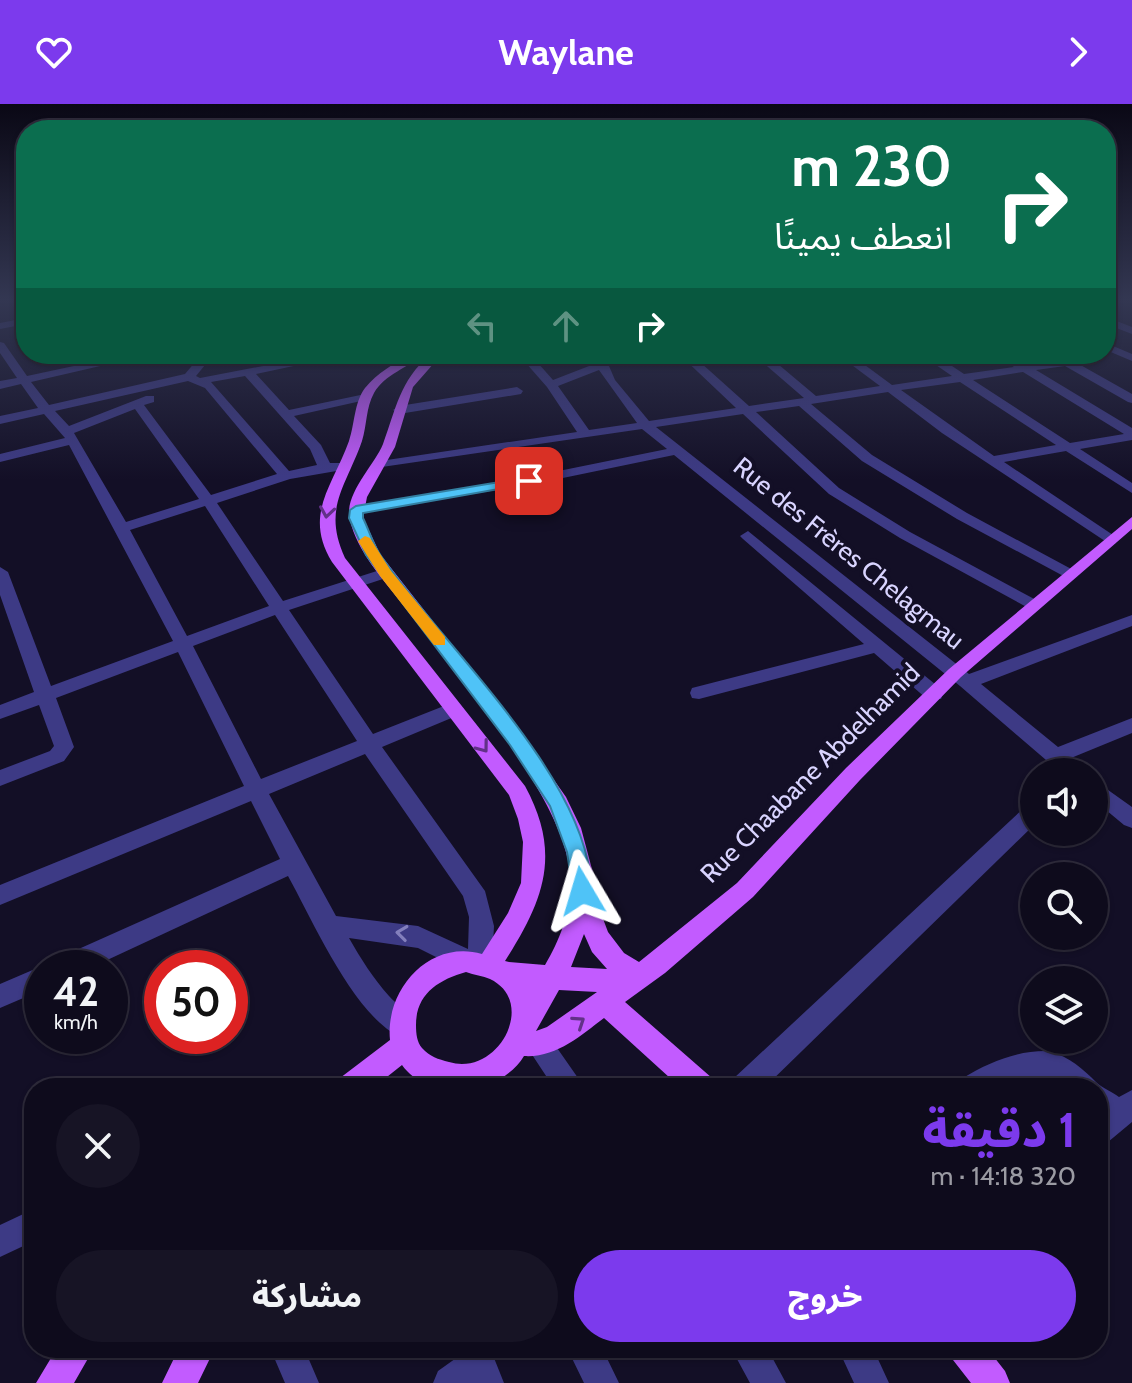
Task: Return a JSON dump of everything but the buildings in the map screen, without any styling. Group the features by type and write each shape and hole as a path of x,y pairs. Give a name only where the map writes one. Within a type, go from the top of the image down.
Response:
{"main road":[{"path":"403,364 378,381 366,396 360,428 339,466 328,501 326,531 338,559 518,792 531,822 537,862 530,897 485,965"},
{"path":"425,364 407,387 379,467 356,510 360,529 386,573 516,741 558,803 577,852 582,891 604,952 635,979"},
{"path":"339,466 356,476 379,467"},
{"name":"Rue Chaabane Abdelhamid","path":"528,1037 556,1037 606,1002 745,890 853,774 934,694 961,678 1032,605 1126,529"},
{"path":"479,1078 507,1060 528,1037 575,928 582,891"},
{"path":"442,1078 420,1066 403,1035 407,1000 422,980 442,967 485,965 554,976 635,979"},
{"path":"485,965 518,987 525,1004 528,1037"},
{"path":"606,1002 691,1078"},
{"path":"360,1078 403,1035"},
{"path":"53,1383 70,1358"},
{"path":"179,1383 193,1358"},
{"path":"973,1358 993,1383"}],"street":[{"path":"12,361 69,436 96,480 293,863 361,982 403,1035"},
{"path":"0,385 97,364"},
{"path":"0,458 69,436 194,379 202,364"},
{"path":"0,420 274,364"},
{"path":"533,364 586,435"},
{"path":"551,385 608,364"},
{"path":"696,364 814,475 854,505 1032,605"},
{"path":"769,364 867,458 962,516 1069,574"},
{"path":"856,364 992,460 1126,529"},
{"path":"941,364 1132,489"},
{"path":"1018,364 1132,434"},
{"path":"379,467 1055,364"},
{"path":"1071,364 1132,399"},
{"name":"Rue des Frères Chelagmau","path":"603,366 610,381 646,426 1057,758"},
{"path":"246,368 316,448 339,466"},
{"path":"194,379 209,386 286,476"},
{"path":"399,410 517,391"},
{"path":"287,414 366,396"},
{"path":"137,404 207,499 370,745 473,891 481,908 485,965 412,934 331,926"},
{"path":"992,460 1132,434"},
{"path":"356,510 529,481 676,451"},
{"path":"121,528 286,476 339,466"},
{"path":"748,536 934,694"},
{"path":"0,712 281,607 386,573"},
{"path":"0,778 63,752 64,747 1,579"},
{"path":"961,678 1132,620"},
{"path":"699,693 879,646"},
{"path":"0,895 454,709"},
{"path":"1055,756 1132,725"},
{"path":"1108,799 1132,819"},
{"path":"755,1078 1020,825"},
{"path":"102,950 293,863"},
{"path":"0,996 24,986"},
{"path":"528,1037 563,1078"},
{"path":"992,1078 1044,1064 1059,1068 1072,1078"},
{"path":"0,1241 24,1230"},
{"path":"291,1358 302,1383"},
{"path":"588,1358 599,1382"},
{"path":"754,1358 769,1383"},
{"path":"860,1358 872,1383"},
{"path":"450,1383 480,1365"}],"slow traffic":[{"path":"365,541 439,641"}],"route":[{"path":"529,481 356,510 356,518 373,555 516,741 558,803 577,852 582,891"}]}
